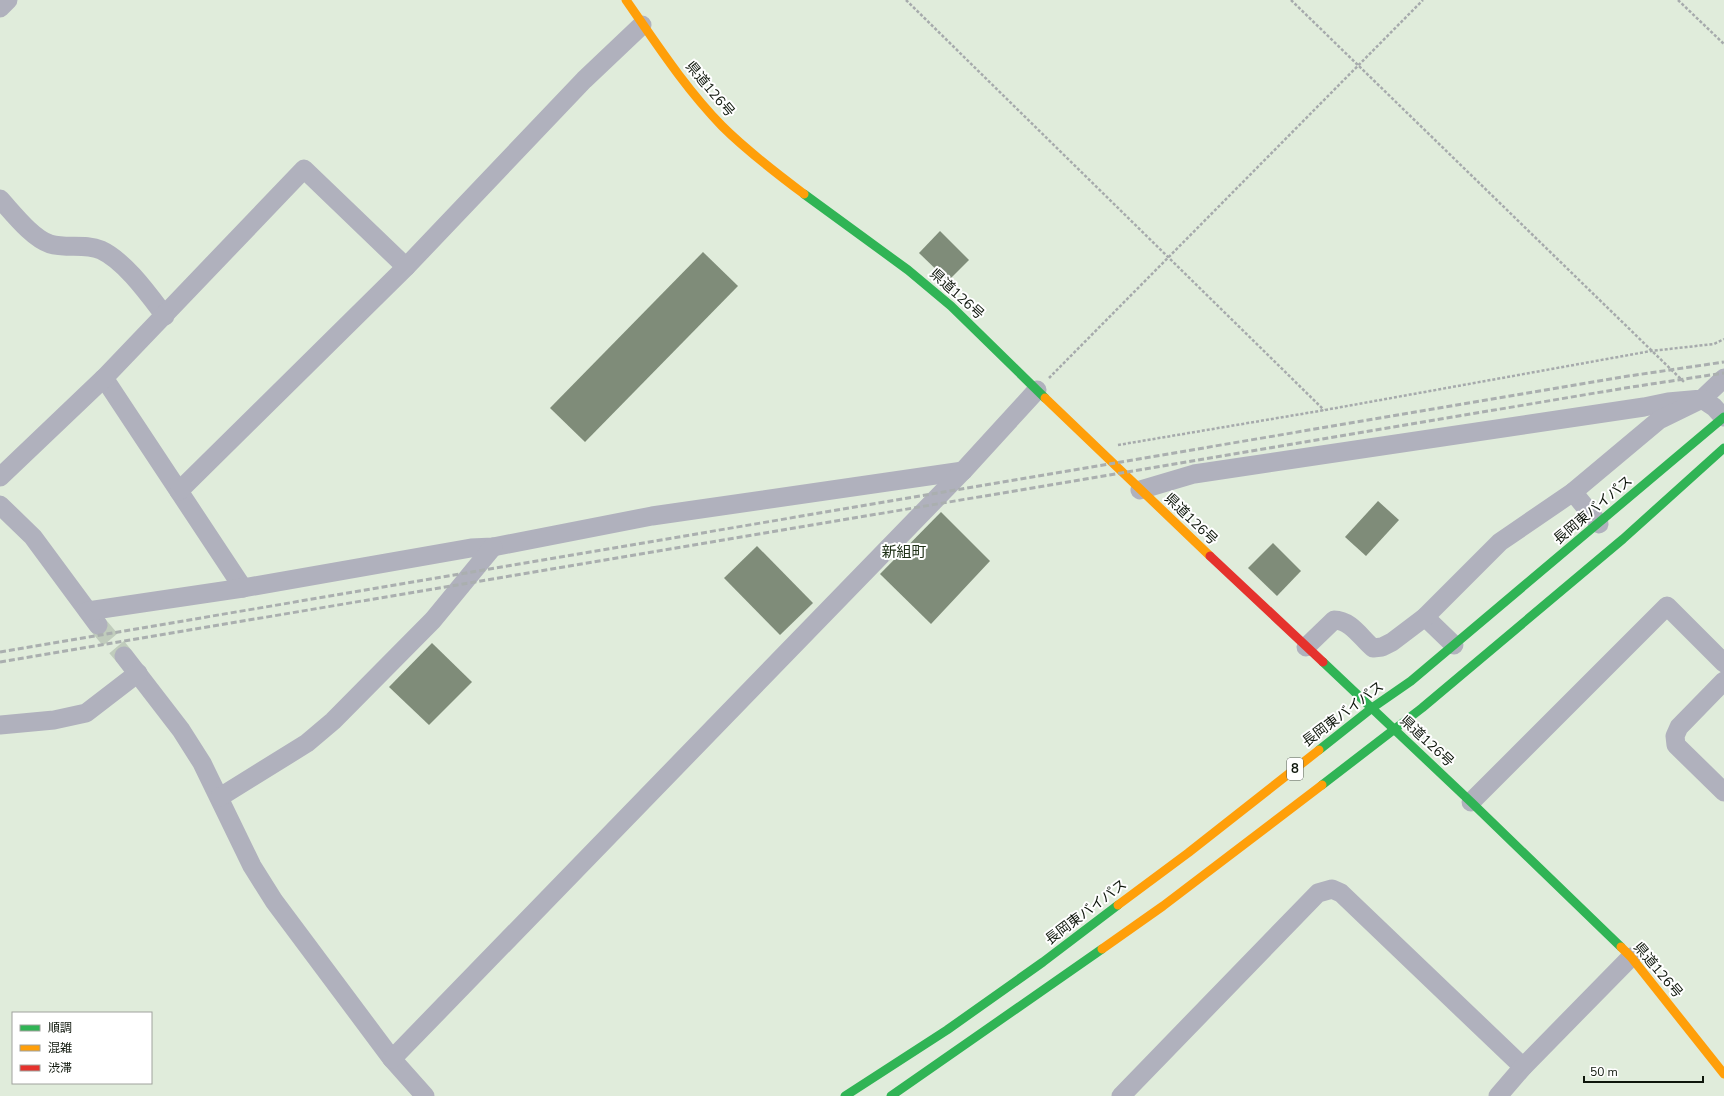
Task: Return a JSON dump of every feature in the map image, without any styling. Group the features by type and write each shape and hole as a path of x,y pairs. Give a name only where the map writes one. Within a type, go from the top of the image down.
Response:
{"main road":[{"name":"県道126号","path":"626,0 642,25 703,105 743,146 771,169 908,270 951,306 1096,449 1306,648 1372,708 1632,957 1724,1074"},
{"name":"長岡東バイパス","path":"845,1096 947,1030 1043,962 1188,853 1372,708 1411,682 1724,417"},
{"name":"8","path":"891,1096 1163,906 1394,730 1623,539 1724,448"}],"street":[{"path":"0,8 8,0"},
{"path":"179,491 406,267 584,80 642,25"},
{"path":"0,477 104,378 165,316 304,169 406,267"},
{"path":"0,199 37,238 50,244 101,250 122,265 165,316"},
{"path":"104,378 243,588"},
{"path":"1306,648 1334,620 1342,620 1348,624 1373,648 1382,648 1392,642 1425,618 1500,542 1572,492 1660,420 1702,398 1724,378"},
{"path":"392,1059 963,471 1037,390"},
{"path":"1140,490 1194,474 1644,407 1668,402 1702,398 1724,417"},
{"path":"0,505 33,537 93,618 243,588 471,548 492,547 652,516 963,471"},
{"path":"1572,492 1598,524"},
{"path":"220,797 307,743 333,721 433,620 492,547"},
{"path":"1471,802 1667,606 1724,663"},
{"path":"1425,618 1454,645"},
{"path":"124,656 181,730 202,763 220,797 252,866 274,901 392,1059 425,1096"},
{"path":"0,725 54,720 86,713 138,673"},
{"path":"1724,681 1679,728 1675,736 1676,745 1724,792"},
{"path":"1121,1096 1318,893 1332,889 1341,893 1523,1067"},
{"path":"1498,1096 1523,1067 1632,957"}],"path":[{"path":"906,0 1325,410"},
{"path":"1291,0 1651,351 1702,398"},
{"path":"1037,390 1423,0"},
{"path":"1678,0 1724,44"},
{"path":"1096,449 1325,410 1651,351 1714,344 1724,339"}],"building":[{"path":"940,231 969,260 948,281 919,253"},
{"path":"703,252 738,286 585,442 550,408"},
{"path":"1378,501 1399,520 1366,556 1345,537"},
{"path":"941,512 990,561 931,624 880,574"},
{"path":"1273,543 1301,571 1277,596 1248,568"},
{"path":"757,546 813,603 780,635 724,578"},
{"path":"432,643 472,682 429,725 389,687"}],"tunnel":[{"path":"98,625 124,656"}],"railway":[{"path":"0,652 1622,377 1724,362"},
{"path":"0,662 1625,388 1724,373"}],"traffic: fast":[{"path":"804,194 908,270 951,306 1045,398"},
{"path":"1319,750 1372,708 1411,681 1724,417"},
{"path":"1322,785 1422,708 1623,539 1724,448"},
{"path":"1323,662 1621,947"},
{"path":"845,1096 947,1030 1043,962 1118,905"},
{"path":"891,1096 1102,949"}],"traffic: slow":[{"path":"626,0 671,65 708,111 741,144 804,194"},
{"path":"1045,398 1210,556"},
{"path":"1118,905 1188,853 1319,750"},
{"path":"1102,949 1163,906 1322,785"},
{"path":"1621,947 1631,957 1724,1074"}],"traffic: jam":[{"path":"1210,556 1323,662"}],"district":[{"name":"新組町","path":"904,552"}]}
